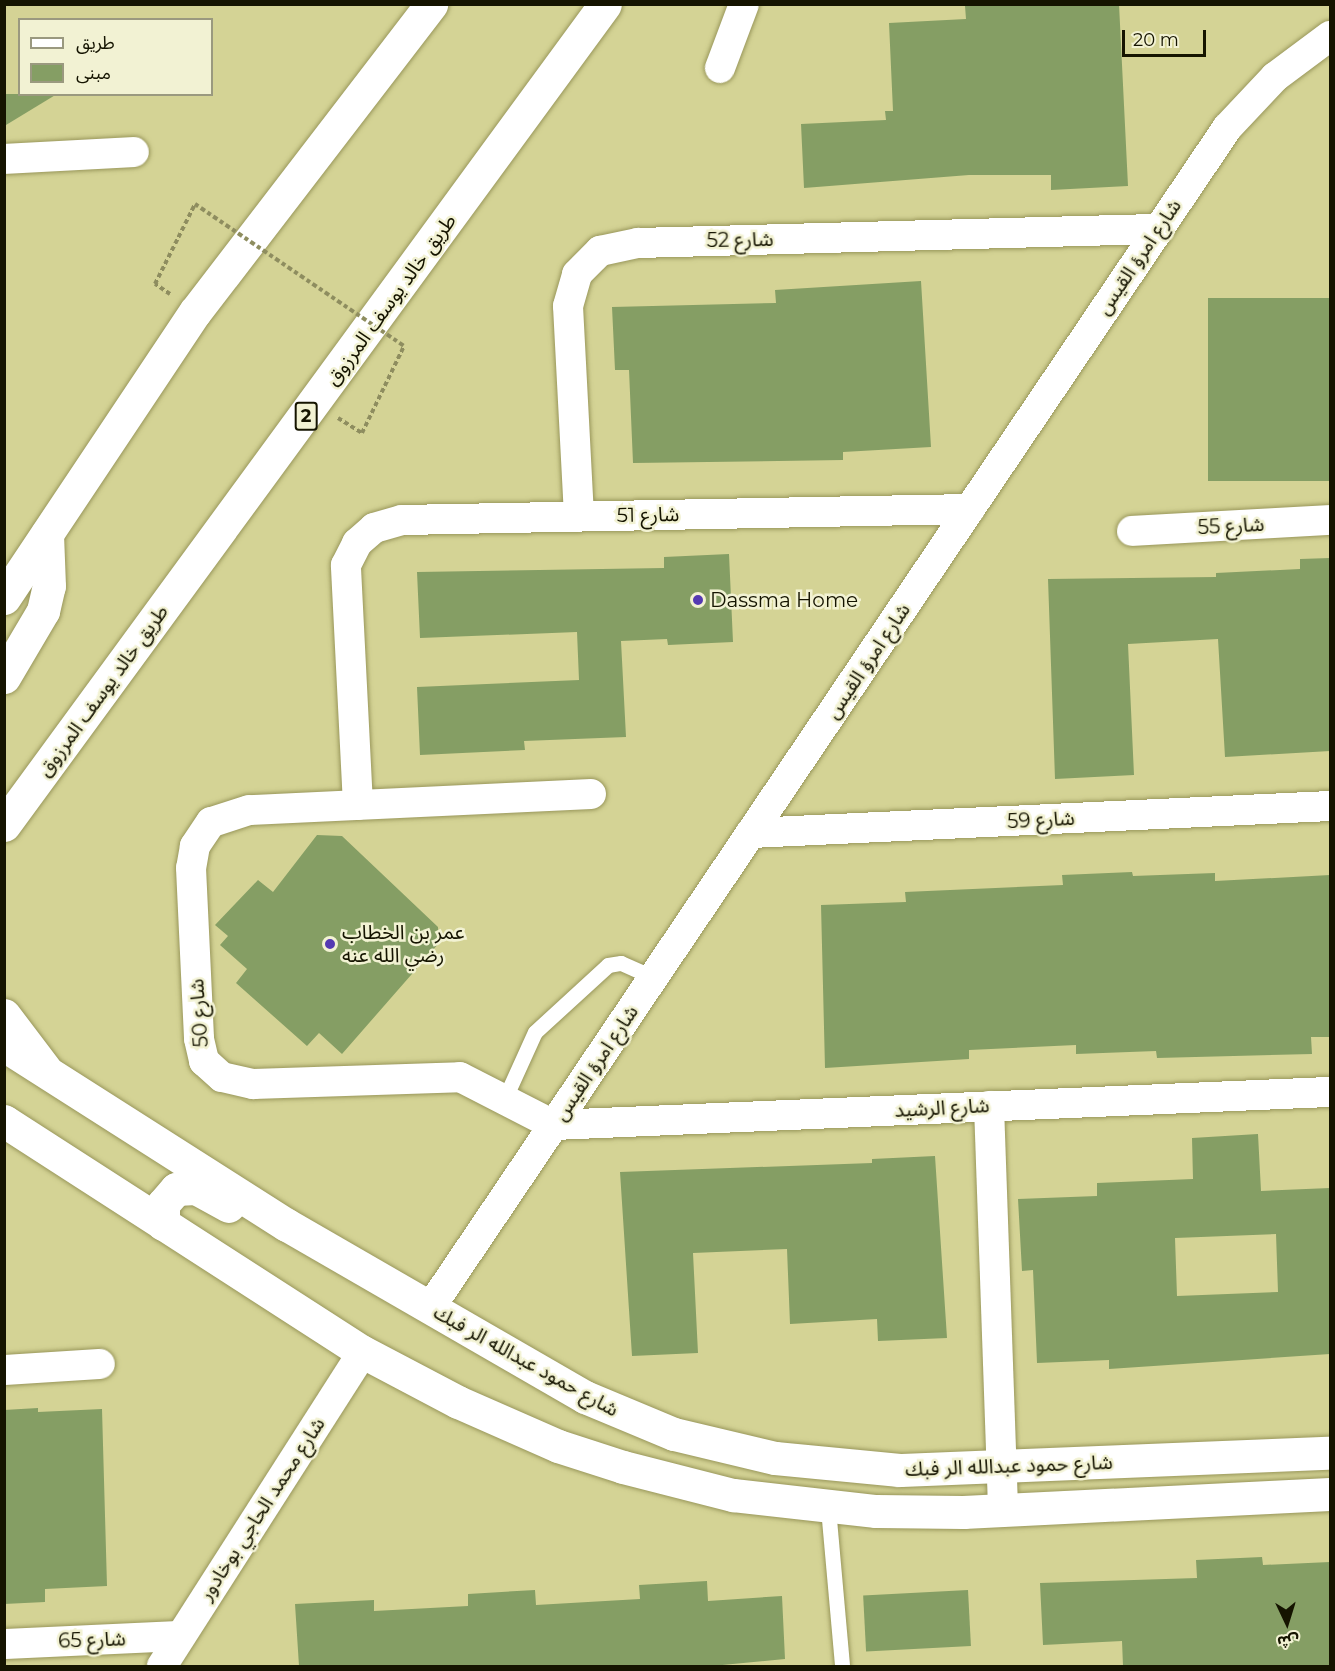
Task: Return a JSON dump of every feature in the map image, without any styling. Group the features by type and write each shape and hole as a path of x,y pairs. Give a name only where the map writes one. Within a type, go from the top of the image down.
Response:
{"street":[{"name":"طريق خالد يوسف المرزوق","path":"4,825 605,4"},
{"path":"720,68 744,4"},
{"path":"4,598 195,312 426,9"},
{"name":"شارع امرؤ القيس","path":"430,1308 1157,230 1246,105 1330,36"},
{"path":"4,159 134,152"},
{"name":"شارع 52","path":"579,516 567,306 577,274 600,251 638,243 1157,230"},
{"name":"شارع 51","path":"358,805 346,565 357,543 374,528 402,520 970,508"},
{"name":"شارع 55","path":"1132,531 1330,520"},
{"path":"4,677 43,611 50,568 47,534"},
{"name":"شارع 50","path":"554,1125 472,1080 449,1076 242,1083 222,1077 204,1061 199,1039 191,868 204,829 234,812 591,794"},
{"name":"شارع 59","path":"751,833 1330,806"},
{"path":"4,1015 45,1069"},
{"name":"شارع حمود عبدالله الر فبك","path":"4,1045 288,1226 585,1397 665,1431 775,1458 899,1470 1330,1453"},
{"name":"شارع الرشيد","path":"554,1125 1330,1092"},
{"path":"989,1106 1003,1510"},
{"path":"5,1121 363,1352 458,1402 558,1446 692,1486 828,1508 1003,1510 1330,1494"},
{"path":"163,1224 161,1214 168,1195 186,1187 261,1224 288,1226"},
{"name":"شارع محمد الحاجي بوخادور","path":"162,1666 363,1352"},
{"path":"4,1370 100,1364"},
{"path":"558,1446 569,1441 584,1421 585,1397"},
{"name":"شارع 65","path":"4,1644 180,1636"}],"lane":[{"path":"505,1098 535,1032 608,965 621,963 654,978"},
{"path":"828,1508 842,1666"}],"path":[{"path":"155,284 195,204 404,346 362,433"}],"building":[{"path":"1119,4 1128,186 1051,190 1051,175 969,175 804,188 801,124 886,120 885,111 893,111 889,23 966,19 965,6"},
{"path":"4,94 54,96 6,125"},
{"path":"921,281 931,447 843,452 843,460 633,463 629,370 615,370 612,307 776,303 775,290"},
{"path":"1208,298 1330,298 1330,481 1208,481"},
{"path":"729,554 733,642 668,645 667,639 621,641 626,737 524,741 525,750 420,755 417,687 579,680 577,632 420,638 417,572 664,568 664,557"},
{"path":"1330,558 1330,751 1225,757 1218,639 1128,644 1134,775 1055,779 1048,579 1216,577 1216,573 1300,569 1300,559"},
{"name":"عمر بن الخطاب رضي الله عنه","path":"317,835 342,836 438,927 439,943 342,1054 319,1033 307,1046 236,983 247,969 220,945 228,936 215,925 258,880 273,892"},
{"path":"1132,872 1133,876 1215,873 1215,881 1330,875 1330,1037 1311,1037 1312,1054 1157,1058 1156,1051 1076,1054 1076,1045 969,1050 969,1059 825,1068 821,905 906,902 905,892 1063,885 1062,875"},
{"path":"1258,1134 1261,1191 1330,1188 1330,1354 1109,1369 1109,1360 1037,1363 1033,1270 1022,1271 1018,1199 1097,1196 1097,1183 1193,1179 1192,1138","holes":["1276,1234 1278,1292 1177,1296 1175,1238"]},
{"path":"935,1156 947,1338 878,1341 877,1319 790,1324 787,1249 693,1253 698,1353 632,1356 620,1172 872,1163 872,1159"},
{"path":"38,1408 38,1412 102,1409 107,1586 45,1589 45,1602 4,1604 4,1410"},
{"path":"1262,1557 1263,1565 1330,1562 1330,1666 1123,1666 1122,1641 1043,1645 1040,1583 1197,1578 1196,1560"},
{"path":"707,1581 708,1601 782,1596 785,1659 712,1666 299,1666 295,1604 374,1600 374,1611 468,1606 468,1594 535,1590 536,1605 640,1599 639,1585"},
{"path":"968,1590 971,1646 866,1651 863,1595"}],"place":[{"name":"Dassma Home","path":"698,600"},
{"name":"عمر بن الخطاب رضي الله عنه","path":"330,944"}]}
